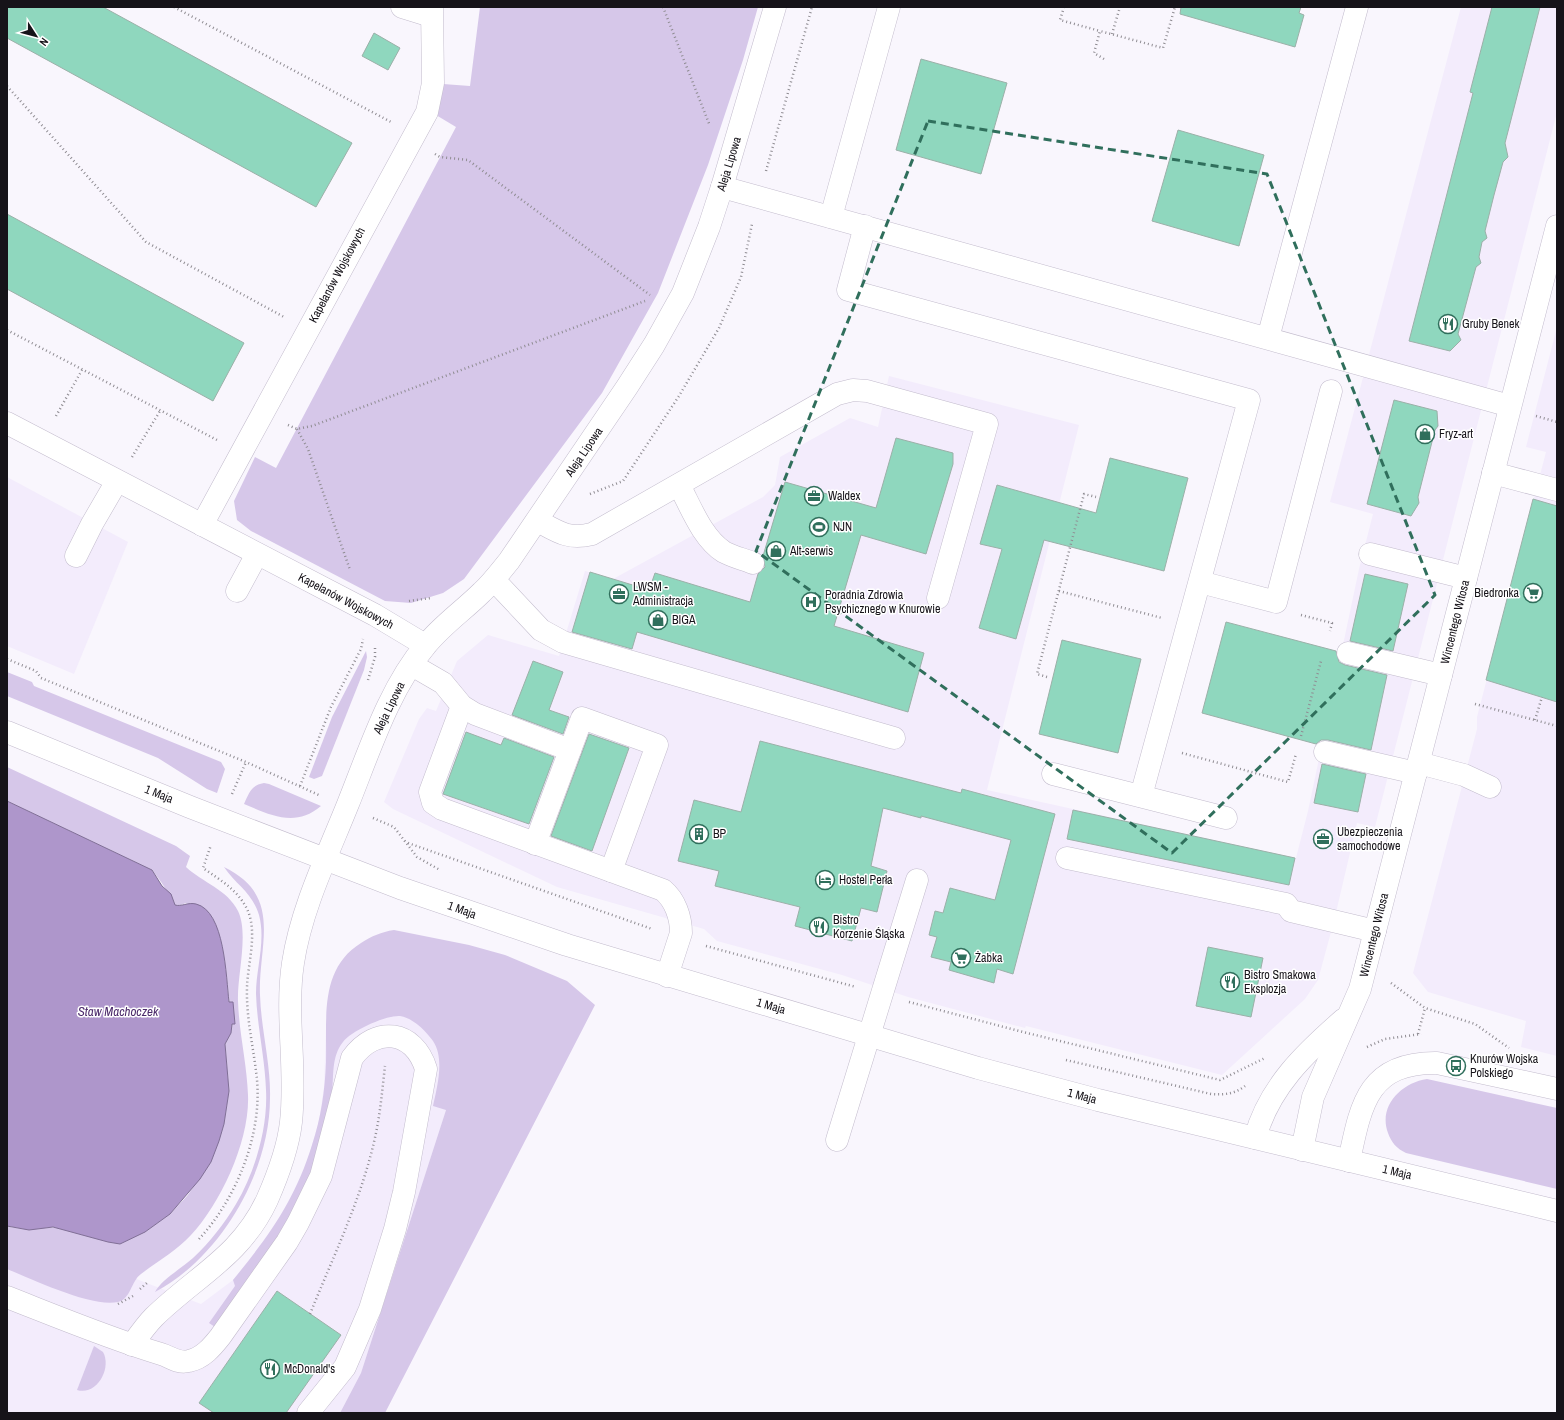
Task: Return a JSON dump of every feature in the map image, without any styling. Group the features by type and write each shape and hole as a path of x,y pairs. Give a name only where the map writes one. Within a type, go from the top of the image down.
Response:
{"street":[{"name":"Kapelanów Wojskowych","path":"202,525 427,112 433,83 432,11 402,7"},
{"name":"Aleja Lipowa","path":"132,1345 154,1317 212,1269 241,1240 266,1201 287,1143 291,1121 293,1098 291,990 297,940 325,859 391,703 412,665 425,646 494,580 538,521 631,381 676,307 697,260 722,187 775,7"},
{"path":"831,217 889,7"},
{"path":"1268,338 1357,7"},
{"path":"722,187 1510,406"},
{"path":"865,226 848,290 1250,400 1141,796"},
{"name":"Wincentego Witosa","path":"1302,1150 1313,1097 1356,1000 1364,976 1557,226"},
{"path":"538,521 570,536 580,537 592,534 837,394 853,390 885,395 987,424 938,598"},
{"path":"1200,582 1276,602 1330,391"},
{"name":"Kapelanów Wojskowych","path":"7,423 375,615 425,646"},
{"path":"1493,473 1557,490"},
{"path":"76,556 92,524 117,481"},
{"path":"679,485 705,532 714,544 724,552 753,562"},
{"path":"237,591 257,554"},
{"path":"1370,554 1466,578"},
{"path":"494,580 541,630 563,642 894,738"},
{"path":"1348,653 1441,676"},
{"path":"412,665 443,683 462,706 475,714 570,750"},
{"path":"462,706 430,792 433,803 442,809 663,890 673,900 680,920 681,933 667,976"},
{"path":"535,844 582,718 657,745 611,871"},
{"name":"1 Maja","path":"7,732 190,807 476,915 667,976 978,1068 1098,1100 1557,1211"},
{"path":"1325,752 1464,775 1490,787"},
{"path":"1053,774 1226,818"},
{"path":"1067,858 1286,904 1291,911 1375,931"},
{"path":"837,1140 918,880"},
{"name":"Wincentego Witosa","path":"1255,1138 1260,1120 1274,1092 1310,1048 1348,1016"},
{"path":"7,1297 132,1345 182,1362 198,1358 212,1346 260,1281 298,1223 321,1176 352,1058 359,1047 369,1040 381,1036 393,1036 405,1040 415,1047 422,1057 426,1069 404,1192 395,1229 370,1309 350,1359 308,1413"},
{"path":"1349,1161 1359,1116 1369,1093 1382,1077 1400,1067 1419,1063 1437,1063 1557,1089"}],"path":[{"path":"174,7 392,122"},
{"path":"663,7 713,133"},
{"path":"765,174 812,7"},
{"path":"1064,7 1060,20 1163,48 1175,7"},
{"path":"1112,34 1120,7"},
{"path":"1100,31 1094,53 1104,59"},
{"path":"7,86 146,242 286,318"},
{"path":"297,429 312,426 655,298 643,292 468,160 440,157 421,148 407,148"},
{"path":"584,496 622,481 679,396 718,328 741,277 753,220"},
{"path":"8,331 220,442"},
{"path":"56,417 82,370"},
{"path":"131,458 160,411"},
{"path":"263,413 297,429 308,449 352,574"},
{"path":"1534,416 1557,422"},
{"path":"1047,677 1037,674 1084,494 1096,497"},
{"path":"1059,591 1168,620"},
{"path":"402,599 416,602 436,596"},
{"path":"1276,602 1278,609 1332,623 1328,638"},
{"path":"300,786 331,707 361,649 365,634"},
{"path":"1301,737 1324,653"},
{"path":"7,659 36,671 41,678 246,762 394,827 417,857 443,872"},
{"path":"1536,720 1542,697"},
{"path":"1475,704 1557,726"},
{"path":"1155,746 1288,782 1296,752"},
{"path":"242,772 246,762"},
{"path":"407,843 679,938 883,995 1023,1032 1220,1080 1257,1060 1270,1056"},
{"path":"195,1244 209,1228 225,1205 236,1183 250,1146 257,1098 257,1081 247,1011 247,987 252,927 248,910 241,898 231,887 203,868 211,846"},
{"path":"1364,976 1393,984 1425,1008 1475,1024 1512,1051"},
{"path":"1418,1034 1425,1008"},
{"path":"1064,1060 1211,1094 1224,1095 1234,1093 1247,1085"},
{"path":"310,1314 354,1210 370,1159 381,1107 385,1064"},
{"path":"118,1304 127,1300 151,1280"}],"highlighted area":[{"path":"928,121 1267,174 1435,595 1172,853 756,551"}],"shaded area":[{"path":"480,7 758,7 743,60 708,165 658,293 602,393 464,579 443,593 411,603 385,601 251,531 237,520 234,501 255,457 276,468 456,127 436,115 443,84 470,86"},
{"path":"1461,7 1557,7 1557,112 1375,827 1357,823 1334,921 1318,980 1305,999 1222,1075 1026,1026 1025,1028 908,997 842,975 717,941 704,929 557,887 393,809 384,802 419,719 427,708 436,711 457,661 488,635 559,656 585,571 613,579 763,497 775,485 780,457 850,418 878,427 889,376 1079,425 987,790 1296,858 1308,811 1359,569 1373,514 1330,502"},
{"path":"1557,327 1557,1056 1521,1047 1526,1021 1428,992 1413,973 1477,729 1477,717 1546,452 1526,447"},
{"path":"7,477 128,542 74,674 7,646"},
{"path":"366,651 367,657 364,670 322,776 314,779 309,777 332,717"},
{"path":"7,672 32,682 34,686 221,762 225,769 217,793 207,789 158,758 7,696"},
{"path":"7,767 176,846 190,856 186,867 228,897 238,911 241,920 243,943 238,1001 248,1095 247,1113 239,1151 223,1189 202,1222 179,1246 141,1274 135,1281 126,1297 118,1302 107,1303 78,1297 62,1292 7,1269 7,1226 14,1228 58,1228 145,1232 170,1214 187,1196 211,1162 224,1124 229,1091 225,1044 231,1033 232,1024 234,1024 229,1002 221,941 186,903 178,906 174,905 170,896 152,870 7,801"},
{"path":"264,783 321,806 302,817 292,818 273,815 244,804 253,788"},
{"path":"224,867 243,879 255,892 261,907 264,923 260,995 270,1085 268,1126 261,1155 251,1183 237,1210 220,1235 201,1257 179,1277 155,1292 162,1283 199,1252 227,1219 249,1178 259,1149 265,1119 266,1090 256,994 261,945 261,925 259,915 252,900"},
{"path":"394,930 469,945 505,955 567,981 595,1005 385,1413 340,1413 361,1373 446,1110 433,1106 439,1073 439,1056 437,1048 427,1033 410,1019 394,1016 369,1024 353,1033 339,1048 336,1054 332,1094 323,1141 312,1172 301,1196 275,1241 215,1327 209,1323 235,1286 233,1280 280,1217 298,1183 305,1165 318,1125 324,1093 326,1062 326,1012 332,981 338,967 347,954 361,943 369,938"},
{"path":"435,955 446,1110 361,1373 340,1413 7,1413 7,1229 201,1304 233,1280 271,1232 293,1196 305,1169 319,1121 324,1087 326,1029"},
{"path":"1427,1079 1557,1108 1557,1189 1406,1153 1397,1147 1389,1136 1386,1123 1386,1114 1389,1105 1394,1097 1409,1085 1417,1081"},
{"path":"94,1346 103,1352 106,1366 104,1373 101,1379 91,1389 84,1391 77,1390"}],"water":[{"name":"Staw Machoczek","path":"7,801 152,870 162,886 171,894 175,905 196,904 206,909 213,919 222,946 229,1002 233,1002 235,1024 232,1024 231,1033 225,1044 229,1091 224,1124 219,1141 211,1162 200,1179 170,1214 145,1232 120,1244 53,1227 29,1230 7,1226"}],"building":[{"path":"7,7 103,7 352,143 316,207 7,38"},
{"path":"1181,7 1301,7 1299,13 1304,15 1295,47 1180,14"},
{"path":"1492,7 1540,7 1505,143 1508,157 1503,162 1485,231 1487,238 1482,242 1479,257 1481,263 1476,267 1458,334 1461,340 1450,351 1409,341 1473,93 1470,92"},
{"path":"374,33 400,48 388,70 362,56"},
{"path":"921,59 1007,83 981,174 896,150"},
{"path":"1178,130 1264,155 1239,246 1152,221"},
{"path":"7,214 244,343 213,401 7,289"},
{"path":"1394,400 1437,411 1438,426 1435,430 1418,497 1419,503 1411,516 1367,504"},
{"path":"896,438 953,453 953,464 926,554 861,535 834,626 924,653 908,712 637,632 632,649 572,632 590,572 649,590 655,573 750,602 758,574 765,567 763,556 785,482 876,508"},
{"path":"1110,458 1188,478 1164,571 1044,540 1016,639 979,628 1002,549 980,544 997,485 1096,513"},
{"name":"Biedronka","path":"1533,499 1557,506 1557,702 1486,680"},
{"path":"1365,574 1408,584 1393,651 1350,641"},
{"path":"1226,622 1336,651 1339,662 1345,665 1387,675 1371,750 1328,740 1321,740 1316,744 1202,713"},
{"path":"1062,640 1141,659 1118,753 1039,734"},
{"path":"533,661 563,672 549,710 569,717 563,734 512,715"},
{"path":"466,732 501,745 504,738 554,757 529,824 443,794"},
{"path":"589,734 629,748 592,851 551,836"},
{"path":"760,741 961,793 962,789 1055,814 1013,974 997,969 994,983 949,970 951,962 931,957 937,937 929,935 935,911 943,913 950,888 995,900 1011,840 921,816 921,818 883,808 871,866 887,871 877,912 861,908 852,941 795,926 800,907 715,886 719,871 678,861 694,800 741,812"},
{"path":"1322,764 1366,774 1358,812 1314,803"},
{"path":"1073,810 1295,858 1289,885 1067,839"},
{"name":"Bistro Smakowa Eksplozja","path":"1208,947 1263,958 1251,1017 1196,1006"},
{"name":"McDonald's","path":"277,1291 341,1335 286,1413 214,1413 199,1403"}],"place":[{"name":"Gruby Benek","path":"1448,324"},
{"name":"Fryz-art","path":"1425,434"},
{"name":"Waldex","path":"814,496"},
{"name":"NJN","path":"819,527"},
{"name":"Alt-serwis","path":"776,551"},
{"name":"Biedronka","path":"1533,593"},
{"name":"LWSM - Administracja","path":"619,594"},
{"name":"Poradnia Zdrowia Psychicznego w Knurowie","path":"811,602"},
{"name":"BIGA","path":"658,620"},
{"name":"BP","path":"699,834"},
{"name":"Ubezpieczenia samochodowe","path":"1323,839"},
{"name":"Hostel Perła","path":"825,880"},
{"name":"Bistro Korzenie Śląska","path":"819,927"},
{"name":"Żabka","path":"961,958"},
{"name":"Bistro Smakowa Eksplozja","path":"1230,982"},
{"name":"Knurów Wojska Polskiego","path":"1456,1066"},
{"name":"McDonald's","path":"270,1369"}]}
